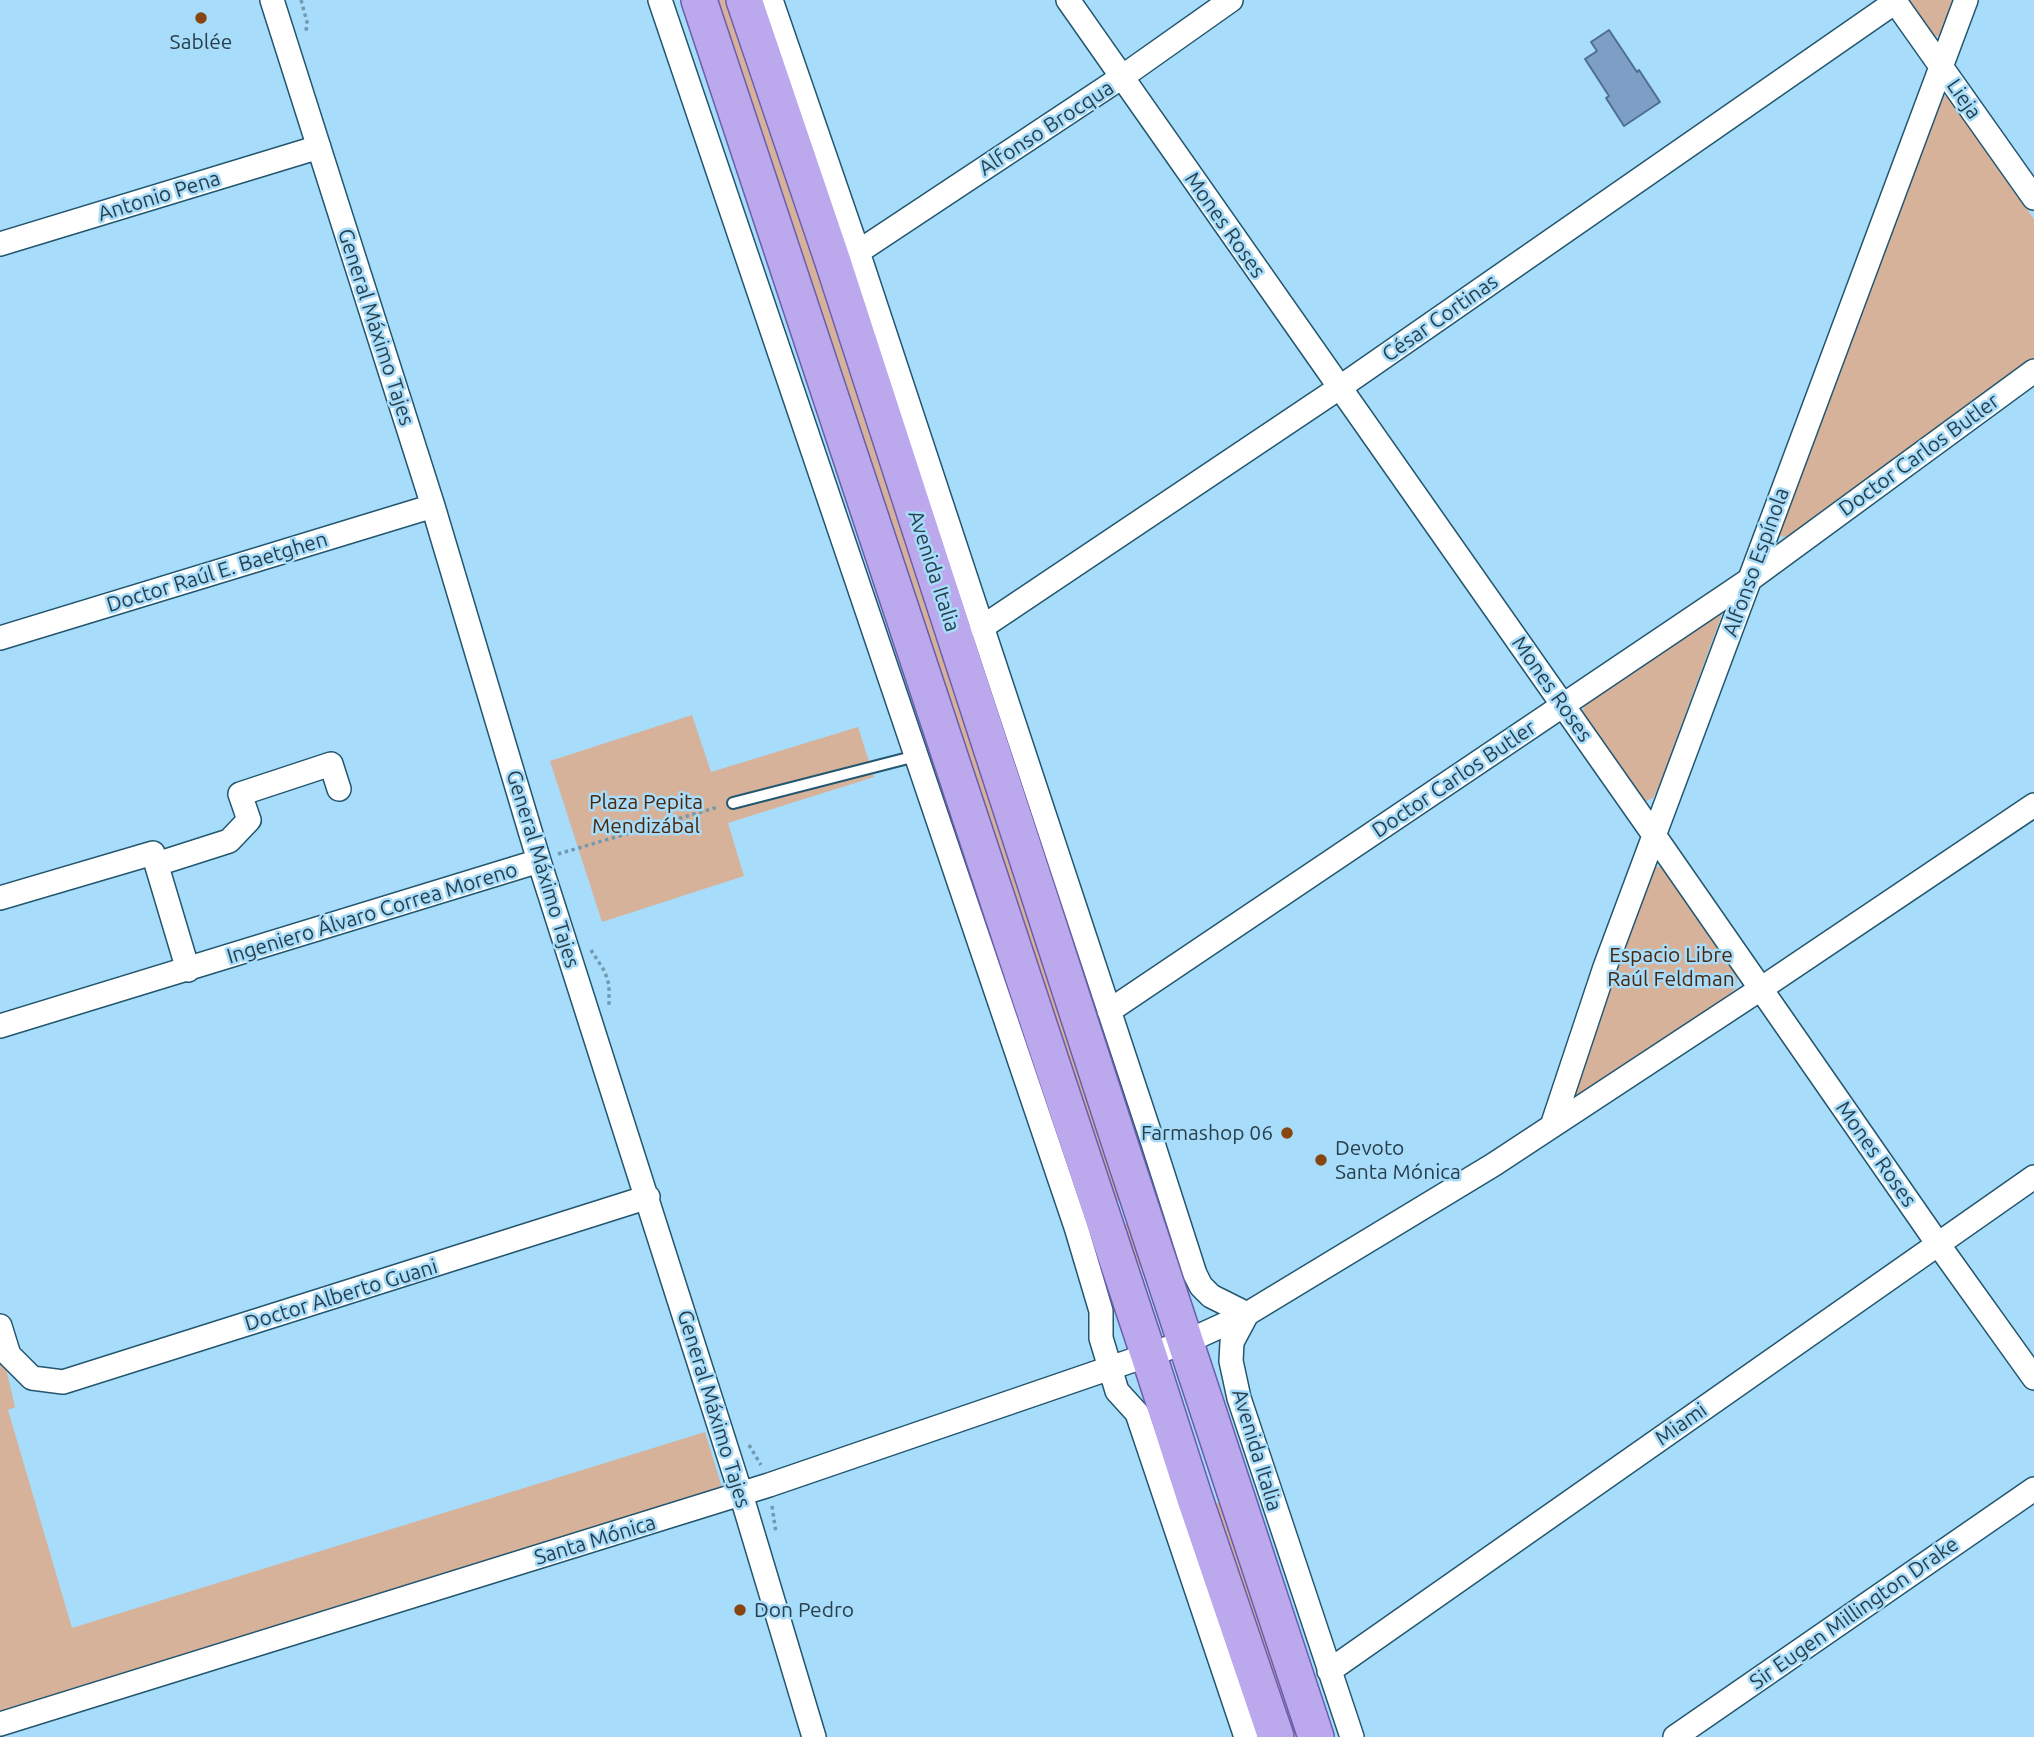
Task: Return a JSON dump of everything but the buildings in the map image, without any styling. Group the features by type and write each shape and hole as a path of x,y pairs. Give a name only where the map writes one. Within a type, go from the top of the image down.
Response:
{"main road":[{"name":"Avenida Italia","path":"699,0 932,751 1090,1222 1149,1356 1276,1737"},
{"name":"Avenida Italia","path":"744,0 1154,1196 1175,1307 1316,1737"},
{"path":"1090,1222 1111,1220 1134,1259 1159,1319 1175,1336 1186,1342"},
{"path":"1149,1356 1165,1364 1173,1374 1232,1484"}],"street":[{"name":"Avenida Italia","path":"660,0 932,751"},
{"name":"Avenida Italia","path":"771,0 858,252 1109,1011 1135,1139"},
{"name":"Mones Roses","path":"1068,0 1762,988 1937,1244 2034,1378"},
{"name":"Alfonso Brocqua","path":"858,252 1122,77 1231,0"},
{"name":"Alfonso Espínola","path":"1552,1126 1605,967 1966,0"},
{"name":"Lieja","path":"1895,1 2034,198"},
{"name":"César Cortinas","path":"981,628 1339,388 1895,1"},
{"name":"General Máximo Tajes","path":"280,2 318,147 433,506 539,861 648,1197 814,1737"},
{"name":"Antonio Pena","path":"0,244 318,147"},
{"name":"Doctor Carlos Butler","path":"1109,1011 1749,580 2034,371"},
{"name":"Doctor Raúl E. Baetghen","path":"0,638 433,506"},
{"path":"157,864 229,841 249,820 240,794 331,764 339,789"},
{"name":"Santa Mónica","path":"0,1724 741,1494 1186,1342 1247,1314 1481,1172 2034,805"},
{"path":"0,898 153,853 188,970"},
{"name":"Ingeniero Álvaro Correa Moreno","path":"0,1026 539,861"},
{"name":"Miami","path":"1329,1671 2034,1177"},
{"name":"Avenida Italia","path":"1154,1196 1201,1286 1211,1296 1247,1314 1232,1342 1231,1361 1239,1398 1352,1737"},
{"path":"1090,1222 1154,1196"},
{"name":"Doctor Alberto Guani","path":"0,1326 9,1354 32,1378 64,1382 648,1197"},
{"name":"Avenida Italia","path":"1090,1222 1101,1311 1101,1338 1110,1369 1117,1391 1137,1413 1246,1737"},
{"name":"Avenida Italia","path":"1195,1499 1232,1484"},
{"name":"Sir Eugen Millington Drake","path":"1675,1737 2034,1489"}],"lane":[{"path":"733,803 932,751"}],"path":[{"name":"Ingeniero Álvaro Correa Moreno","path":"539,861 733,803"}],"green space":[{"path":"711,0 730,0 1121,1199 1117,1201 1114,1202"},
{"path":"1900,0 1963,0 1940,36 1932,37"},
{"path":"1940,96 1951,100 2034,219 2034,363 1791,534 1779,536 1775,532"},
{"path":"1722,610 1659,786 1653,798 1642,803 1582,717 1584,704"},
{"name":"Plaza Pepita Mendizábal","path":"692,715 711,772 858,727 874,777 728,823 744,876 602,922 550,761"},
{"name":"Espacio Libre Raúl Feldman","path":"1655,866 1668,871 1736,968 1736,988 1573,1102 1571,1097 1649,869"},
{"path":"1126,1223 1131,1224 1160,1317 1140,1267 1120,1229"},
{"path":"0,1342 15,1407 8,1410 72,1628 705,1432 723,1491 0,1715"},
{"path":"1222,1503 1303,1737 1284,1737 1211,1507"}],"place":[{"name":"Sablée","path":"201,18"},
{"name":"Farmashop 06","path":"1287,1133"},
{"name":"Devoto Santa Mónica","path":"1321,1160"},
{"name":"Don Pedro","path":"740,1610"}]}
